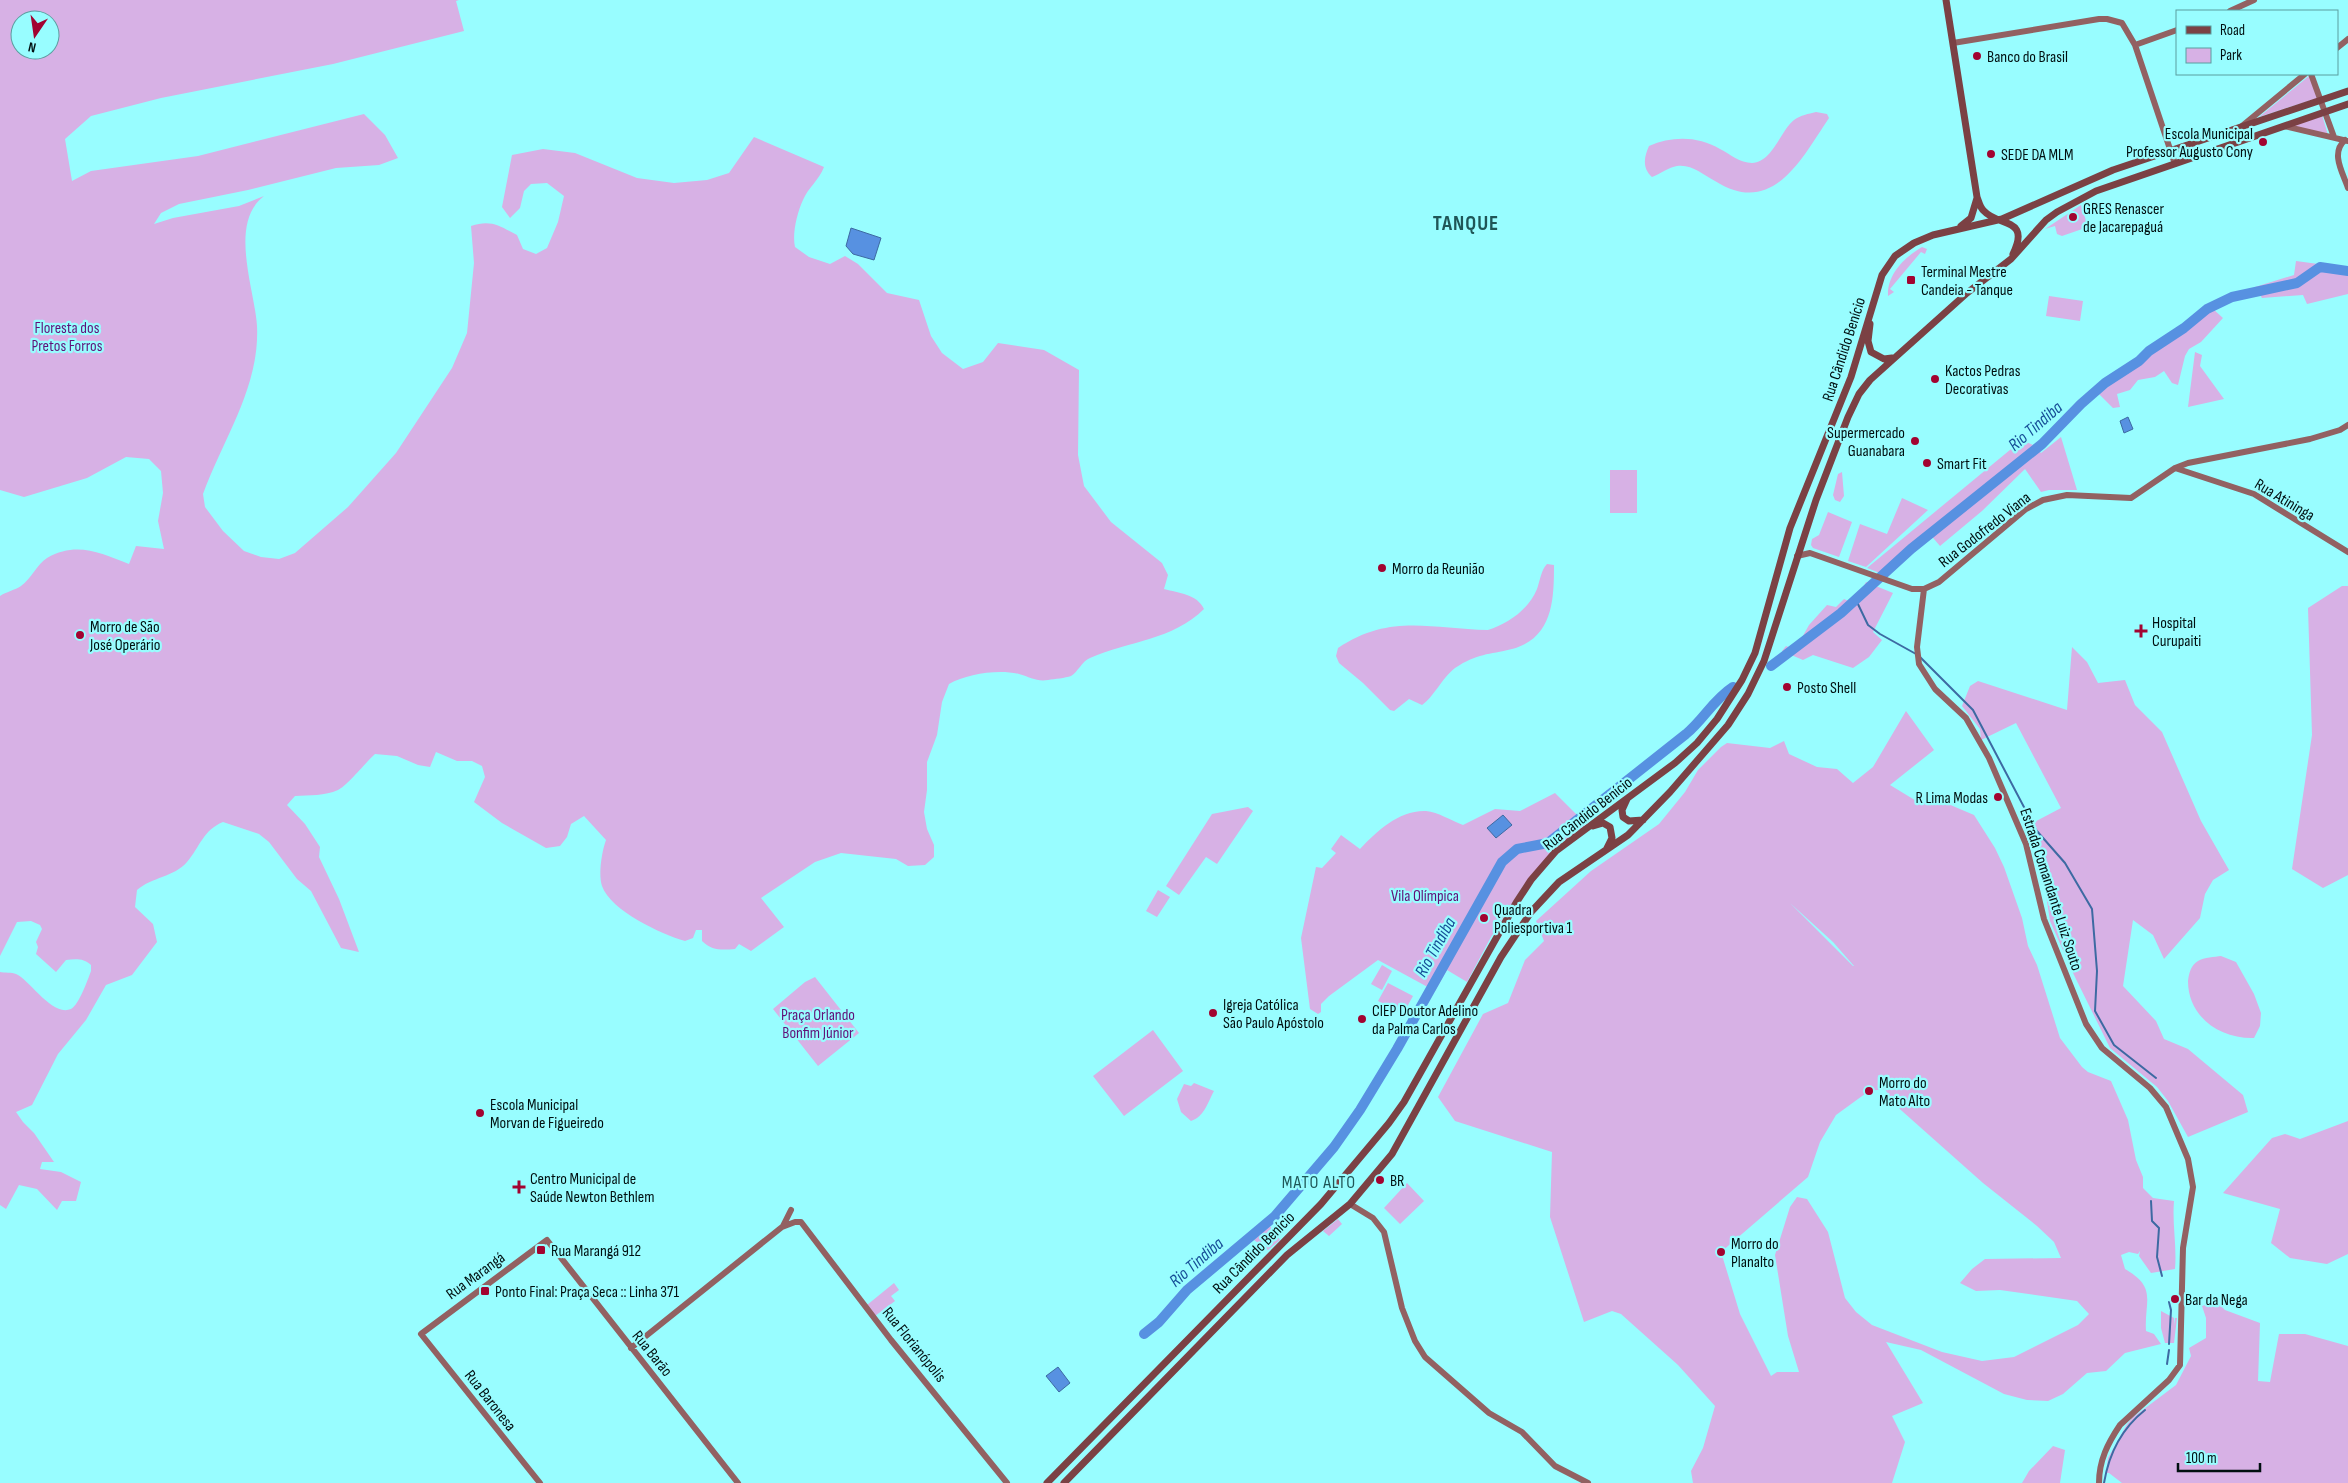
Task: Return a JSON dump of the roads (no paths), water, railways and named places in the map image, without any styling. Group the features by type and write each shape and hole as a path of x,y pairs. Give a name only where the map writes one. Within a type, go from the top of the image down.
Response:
{"main road":[{"path":"1946,0 1977,197 1985,213 2002,219 2013,226 2017,233 2018,244 2011,259"},
{"name":"Rua Cândido Benício","path":"1047,1483 1321,1204 1389,1123 1404,1102 1524,890 1556,851 1675,763 1706,733 1732,696 1755,653 1790,528 1851,377 1882,275 1895,256 1914,243 1954,229 2002,219 2088,179 2348,91"},
{"name":"Rua Cândido Benício","path":"1064,1483 1287,1255 1350,1204 1392,1154 1436,1071 1518,929 1539,902 1559,882 1628,835 1704,754 1728,725 1748,694 1772,641 1801,541 1829,465 1859,394 1870,380 1894,357 2011,259 2046,220 2065,207 2096,191 2348,104"},
{"path":"1954,229 1971,218 1977,197"},
{"path":"1872,306 1869,347 1874,354 1881,358 1894,357"},
{"path":"1627,799 1622,810 1623,817 1629,821 1643,820"},
{"path":"1580,832 1598,823 1608,826 1613,833 1605,850"}],"street":[{"path":"2232,10 2254,0"},
{"path":"1953,43 2107,19 2122,24 2134,45 2176,164"},
{"path":"2134,45 2176,30"},
{"path":"2338,47 2348,39"},
{"path":"2240,128 2304,75"},
{"path":"2311,75 2334,137"},
{"path":"2282,126 2347,141"},
{"path":"2347,141 2339,147 2338,155 2348,188"},
{"name":"Rua Godofredo Viana","path":"1924,589 1945,577 2026,509 2042,500 2067,495 2131,498 2176,468 2249,450 2310,439 2340,430 2348,425"},
{"name":"Rua Atininga","path":"2176,468 2254,494 2348,552"},
{"path":"1801,541 1810,553"},
{"path":"1797,556 1810,553 1912,589 1924,589"},
{"name":"Estrada Comandante Luiz Souto","path":"1924,589 1917,658 1927,679 1966,718 1995,772 2026,844 2044,919 2086,1024 2102,1048 2150,1088 2166,1107 2188,1159 2191,1172 2192,1203 2183,1248 2180,1365 2169,1380 2128,1418 2114,1434 2102,1459 2099,1483"},
{"path":"1350,1204 1373,1218 1384,1232 1402,1308 1415,1341 1425,1356 1489,1413 1522,1432 1555,1466 1588,1483"},
{"path":"631,1348 782,1227 791,1210"},
{"name":"Rua Florianópolis","path":"782,1227 794,1222 800,1222 891,1340 1007,1483"},
{"name":"Rua Barão","path":"547,1240 738,1483"},
{"name":"Rua Marangá","path":"421,1334 547,1240"},
{"name":"Rua Baronesa","path":"421,1334 540,1483"}],"water":[{"path":"851,228 881,238 874,260 853,254 846,246"},
{"path":"2128,417 2133,429 2124,433 2120,421"},
{"path":"1503,815 1512,825 1496,838 1487,828"},
{"path":"1058,1367 1070,1383 1059,1392 1046,1376"}],"waterway":[{"name":"Rio Tindiba","path":"1771,666 1841,613 1911,549 2042,444 2081,404 2105,383 2139,361 2149,351 2184,328 2207,309 2232,297 2297,283 2320,267 2348,271"},
{"path":"1856,600 1868,625 1916,654"},
{"path":"1920,657 1973,710 2036,830 2065,863 2092,909 2097,971 2095,1011 2114,1045 2156,1078"},
{"name":"Rio Tindiba","path":"1144,1334 1159,1322 1187,1290 1275,1216 1334,1147 1360,1110 1397,1049 1502,862 1517,849 1548,843 1686,734 1733,687"},
{"path":"2151,1201 2152,1221 2159,1228 2157,1257 2162,1276"},
{"path":"2169,1302 2171,1310 2169,1344"},
{"path":"2167,1364 2169,1350"},
{"path":"2104,1483 2109,1462 2117,1442 2129,1425 2145,1410"}],"place":[{"name":"Banco do Brasil","path":"1977,56"},
{"name":"Escola Municipal Professor Augusto Cony","path":"2263,142"},
{"name":"SEDE DA MLM","path":"1991,154"},
{"name":"GRES Renascer de Jacarepaguá","path":"2073,217"},
{"name":"Terminal Mestre Candeia - Tanque","path":"1911,280"},
{"name":"Kactos Pedras Decorativas","path":"1935,379"},
{"name":"Supermercado Guanabara","path":"1915,441"},
{"name":"Smart Fit","path":"1927,463"},
{"name":"Morro da Reunião","path":"1382,568"},
{"name":"Hospital Curupaiti","path":"2141,631"},
{"name":"Morro de São José Operário","path":"80,635"},
{"name":"Posto Shell","path":"1787,687"},
{"name":"R Lima Modas","path":"1998,797"},
{"name":"Quadra Poliesportiva 1","path":"1484,918"},
{"name":"Igreja Católica São Paulo Apóstolo","path":"1213,1013"},
{"name":"CIEP Doutor Adelino da Palma Carlos","path":"1362,1019"},
{"name":"Morro do Mato Alto","path":"1869,1091"},
{"name":"Escola Municipal Morvan de Figueiredo","path":"480,1113"},
{"name":"BR","path":"1380,1180"},
{"name":"Centro Municipal de Saúde Newton Bethlem","path":"519,1187"},
{"name":"Rua Marangá 912","path":"541,1250"},
{"name":"Morro do Planalto","path":"1721,1252"},
{"name":"Ponto Final: Praça Seca :: Linha 371","path":"485,1291"},
{"name":"Bar da Nega","path":"2175,1299"}],"district":[{"name":"TANQUE","path":"1466,223"},
{"name":"MATO ALTO","path":"1319,1182"}],"park label":[{"name":"Floresta dos Pretos Forros","path":"67,336"},
{"name":"Vila Olímpica","path":"1425,895"},
{"name":"Praça Orlando Bonfim Júnior","path":"818,1023"}]}
